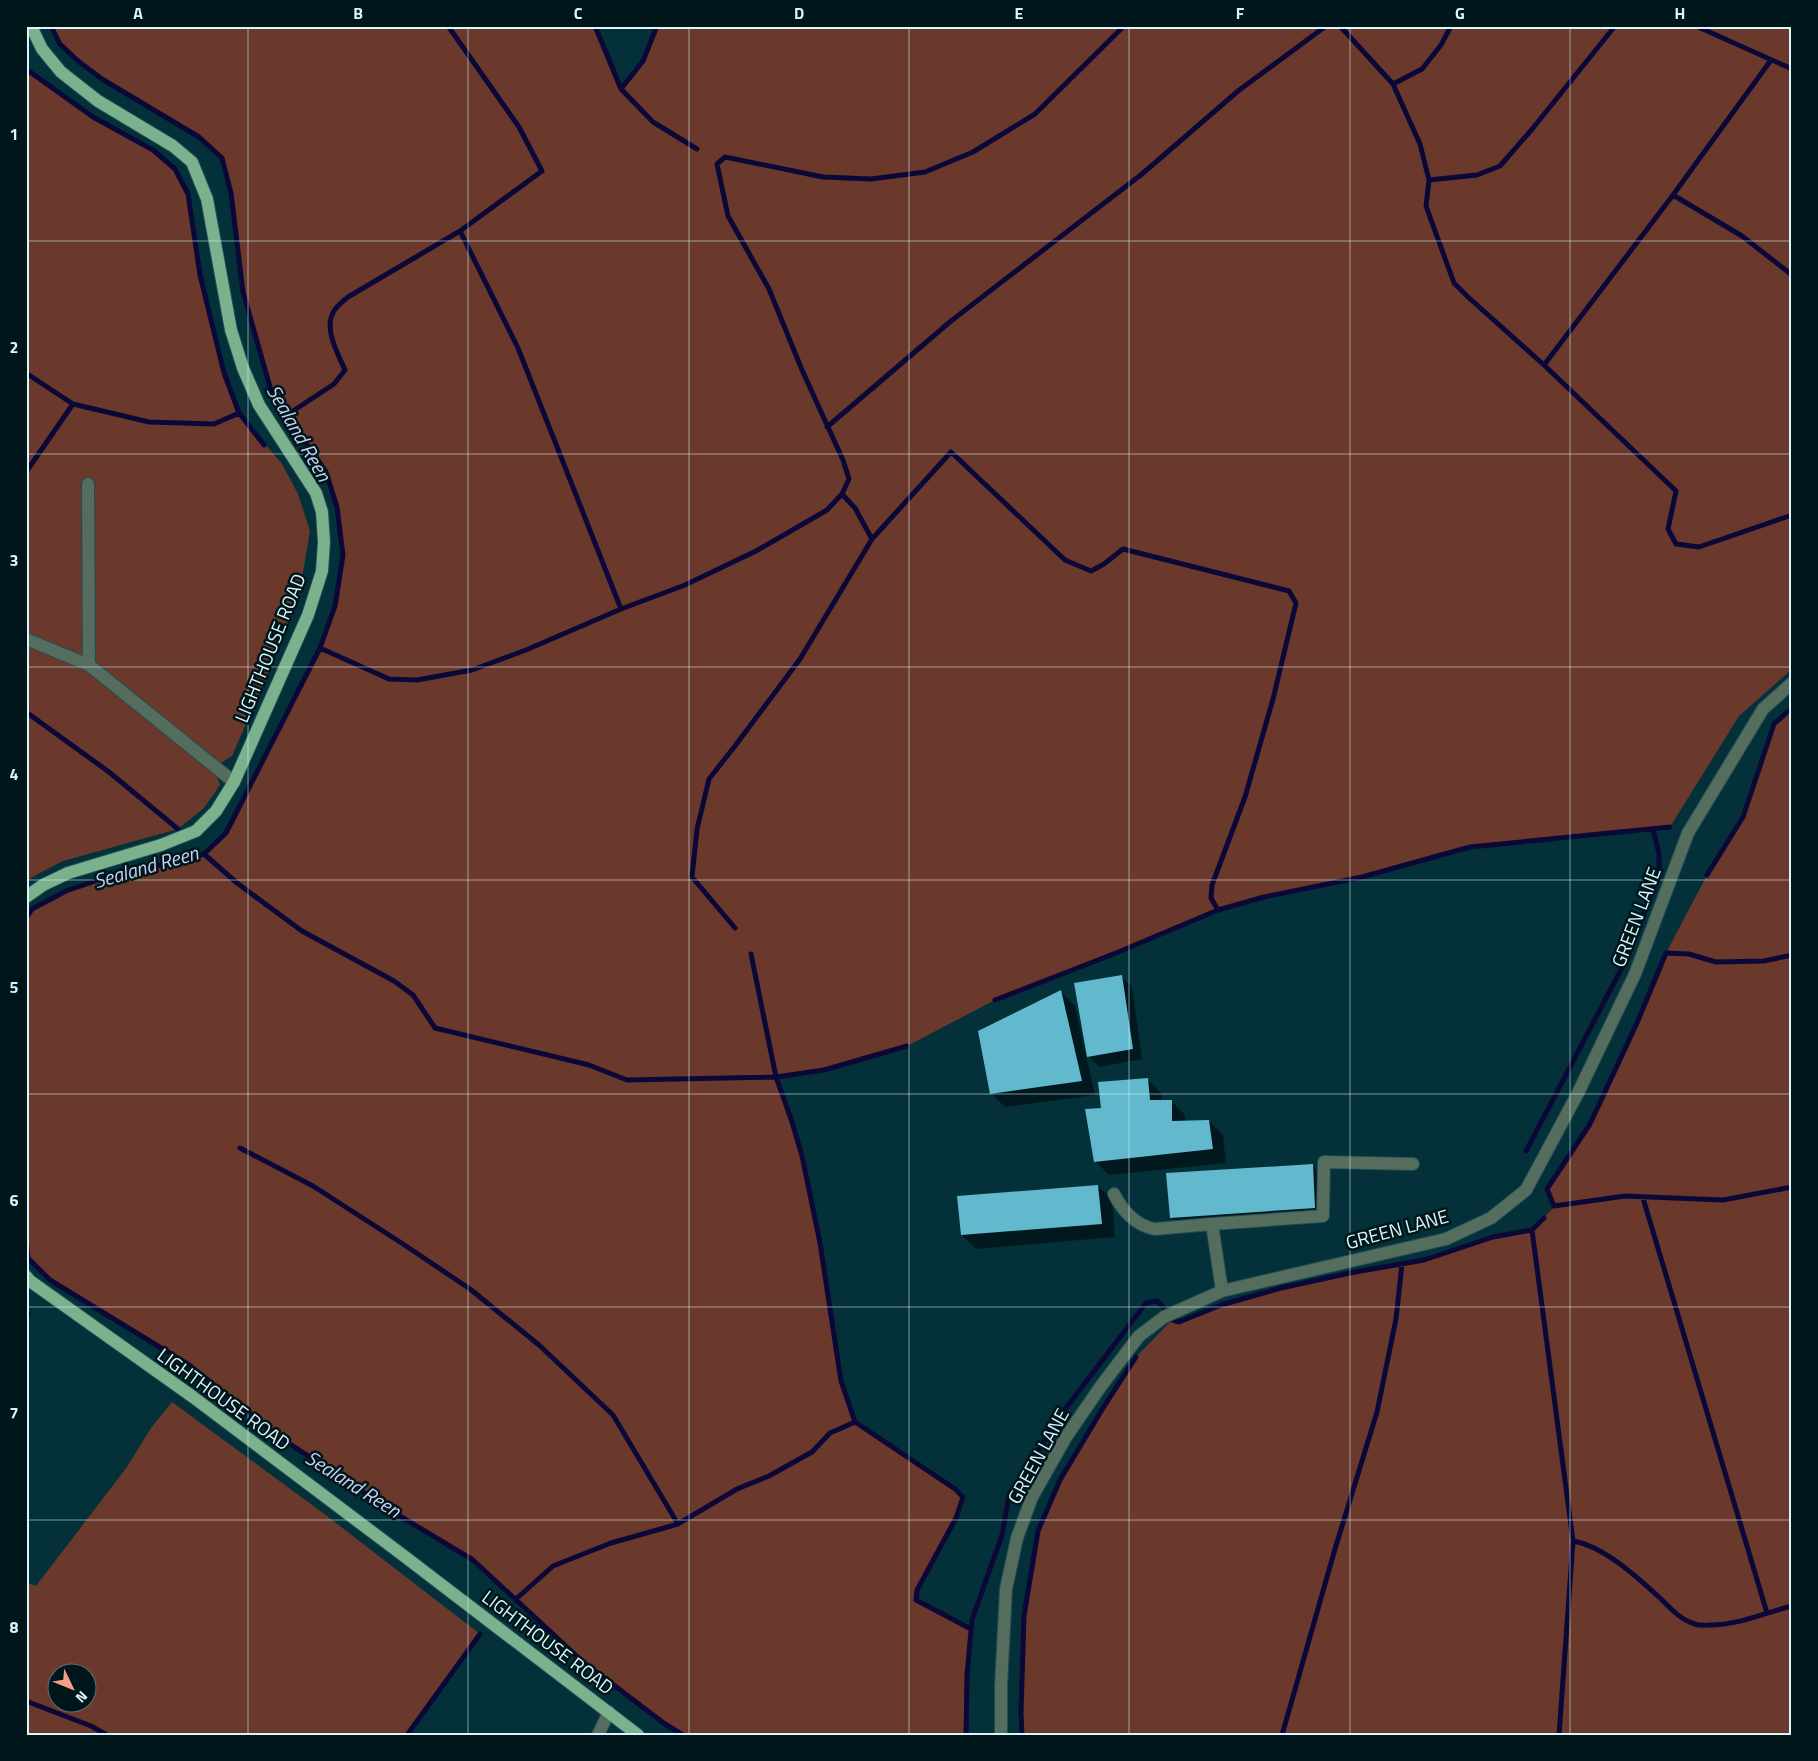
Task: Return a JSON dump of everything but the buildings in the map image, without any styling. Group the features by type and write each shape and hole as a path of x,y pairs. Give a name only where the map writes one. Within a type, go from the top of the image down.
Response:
{"main road":[{"name":"LIGHTHOUSE ROAD","path":"26,897 43,885 68,874 161,845 196,831 216,811 234,782 308,615 322,571 324,542 322,512 316,493 259,405 243,368 231,330 207,199 192,162 173,146 98,101 61,72 42,49 31,26"},
{"name":"LIGHTHOUSE ROAD","path":"26,1276 30,1281 192,1397 326,1497 638,1735"}],"street":[{"path":"88,484 89,665"},
{"path":"26,639 89,665 234,782"},
{"name":"GREEN LANE","path":"1001,1735 1001,1686 1006,1589 1018,1538 1032,1496 1066,1437 1138,1336 1164,1317 1222,1291 1446,1239 1491,1218 1526,1190 1578,1093 1635,974 1688,833 1763,708 1792,683"},
{"path":"1114,1194 1126,1212 1142,1226 1155,1229 1323,1216 1324,1162 1413,1164"},
{"path":"1212,1224 1222,1291"},
{"path":"598,1735 609,1712"}],"shaded area":[{"path":"51,26 595,26 622,89 643,61 657,26 1792,26 1792,669 1739,716 1670,827 1470,847 1362,877 1264,897 1218,910 1116,953 995,1000 907,1046 824,1070 776,1077 802,1156 820,1243 841,1381 855,1422 955,1489 963,1497 956,1518 917,1590 916,1600 971,1629 967,1675 966,1735 683,1735 665,1724 582,1661 473,1560 390,1510 281,1438 189,1365 50,1280 28,1258 26,1239 26,918 32,909 66,891 113,875 204,854 226,833 320,648 335,606 343,555 337,507 326,471 272,394 243,292 231,193 222,158 199,137 102,79 78,61 60,44"},
{"path":"30,72 93,117 153,150 175,169 188,194 200,275 224,373 239,413 282,464 298,494 310,531 300,590 271,666 232,756 222,762 216,774 220,785 204,808 178,829 63,861 32,877 26,883 26,75"},
{"path":"1792,708 1792,1735 1022,1735 1024,1616 1038,1531 1060,1480 1136,1357 1172,1320 1179,1321 1221,1305 1281,1288 1424,1260 1493,1237 1532,1230 1554,1207 1547,1189 1590,1124 1637,1023 1666,953 1707,875 1743,817 1774,724","holes":["1359,1474 1296,1689 1335,1549"]},
{"path":"172,1402 323,1513 480,1634 407,1735 26,1735 26,1582 36,1586 127,1467 151,1428"}],"waterway":[{"name":"Sealand Reen","path":"26,918 32,909 66,891 113,875 204,854 226,833 320,648 335,606 343,555 337,507 326,472 272,394 243,292 231,193 222,158 199,137 102,79 78,61 60,44 51,26"},
{"path":"287,415 334,384 345,370 333,341 330,325 334,311 340,304 348,297 460,231 542,171 519,127 448,26"},
{"path":"595,26 621,89 653,122 697,149"},
{"path":"621,89 643,61 657,26"},
{"path":"320,648 389,679 417,680 472,670 685,585 756,551 827,510 842,494 849,479 843,460 802,370 769,289 728,216 717,164 725,157 823,177 871,179 925,172 973,152 1035,114 1124,26"},
{"path":"827,427 951,321 1142,174 1238,91 1326,26"},
{"path":"1340,26 1393,84 1420,144 1429,180 1426,206 1454,283 1544,365 1676,491 1668,529 1676,544 1699,547 1792,515"},
{"path":"1393,84 1422,69 1441,45 1451,26"},
{"path":"1429,180 1477,175 1500,166 1615,26"},
{"path":"1696,26 1792,69"},
{"path":"1544,365 1673,195 1771,60"},
{"path":"26,75 30,72 93,117 153,150 175,169 188,194 200,275 224,373 239,413 264,445"},
{"path":"1673,195 1742,236 1792,275"},
{"path":"460,231 518,348 621,609"},
{"path":"26,373 73,404 149,422 214,424 239,413"},
{"path":"26,472 73,404"},
{"path":"735,928 692,877 697,829 709,779 800,659 872,539 951,452 1065,560 1091,571 1104,564 1123,549 1289,591 1296,603 1273,699 1245,797 1212,885 1211,898 1218,910"},
{"path":"842,494 855,508 872,539"},
{"path":"1707,875 1743,817 1774,724 1792,708"},
{"path":"26,712 109,772 178,829"},
{"path":"995,1000 1116,953 1218,910 1264,897 1362,877 1470,847 1670,827"},
{"path":"1526,1151 1627,958 1659,873 1659,854 1653,829"},
{"path":"204,854 237,883 302,931 394,981 413,995 435,1028 589,1065 627,1080 776,1077 824,1070 907,1046"},
{"path":"1792,955 1764,961 1716,962 1689,954 1666,953 1637,1023 1590,1124 1547,1189 1554,1206 1625,1196 1723,1200 1792,1187"},
{"path":"751,954 776,1077 802,1156 820,1243 841,1381 855,1422 955,1489 963,1497 956,1518 917,1590 916,1600 971,1629"},
{"path":"240,1148 313,1186 403,1244 470,1289 539,1345 613,1415 678,1524"},
{"path":"1643,1198 1767,1613"},
{"path":"1172,1320 1179,1322 1221,1305 1281,1288 1424,1260 1493,1237 1532,1230 1544,1218"},
{"path":"1532,1230 1573,1541 1559,1735"},
{"name":"Sealand Reen","path":"26,1239 28,1258 50,1280 189,1365 281,1438 390,1510 473,1560 582,1661 665,1724 683,1735"},
{"path":"1282,1735 1335,1549 1377,1412 1396,1319 1402,1264"},
{"path":"966,1735 967,1675 972,1620 1002,1535 1009,1496 1060,1416 1146,1303 1157,1301 1164,1308"},
{"path":"26,1319 28,1314"},
{"path":"1022,1735 1024,1616 1038,1531 1060,1480 1136,1357"},
{"path":"516,1599 553,1566 611,1543 678,1524 737,1489 769,1476 812,1452 830,1433 855,1422"},
{"path":"1573,1541 1585,1544 1609,1556 1642,1582 1676,1614 1697,1625 1731,1623 1792,1606"},
{"path":"407,1735 480,1634"},
{"path":"26,1701 91,1726 107,1735"}]}
